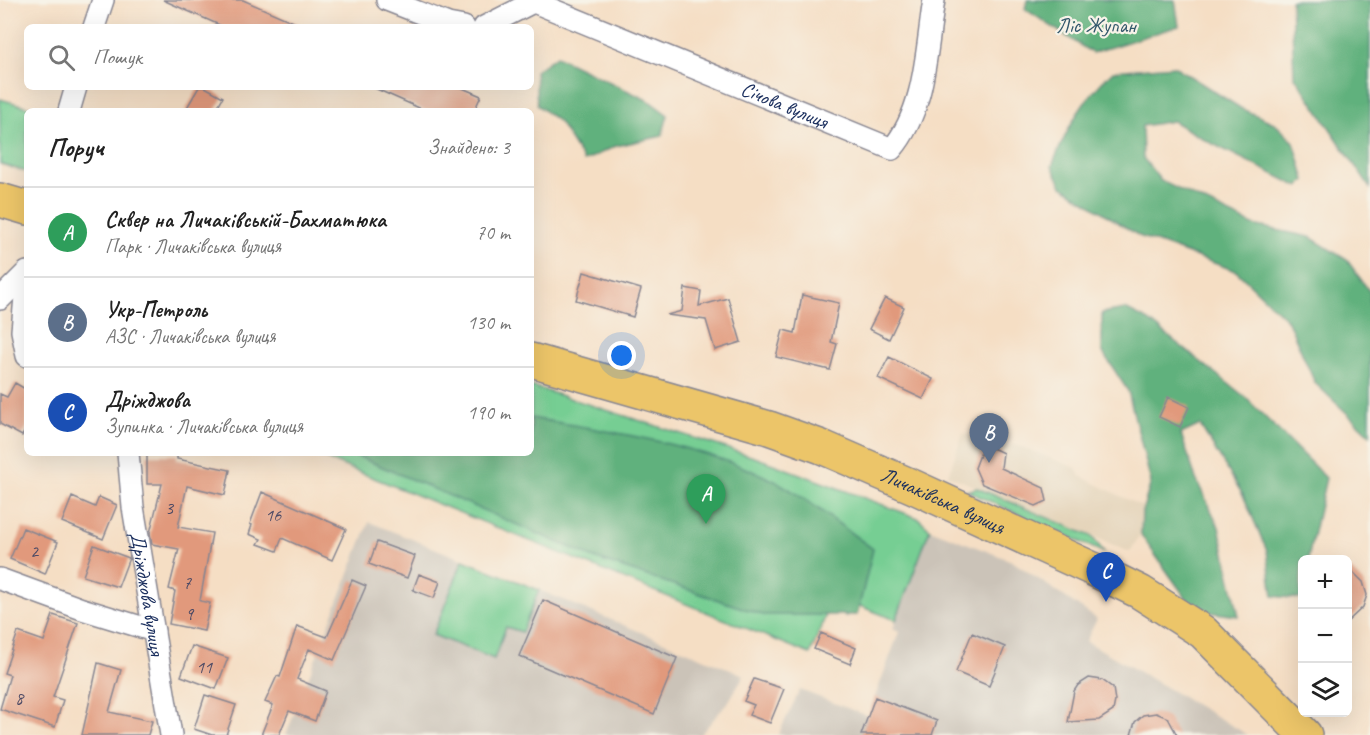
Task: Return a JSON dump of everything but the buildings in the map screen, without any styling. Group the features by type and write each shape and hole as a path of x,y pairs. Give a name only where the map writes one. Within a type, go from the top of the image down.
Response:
{"main road":[{"path":"0,200 24,207"},
{"name":"Личаківська вулиця","path":"534,361 769,428 822,447 1093,569 1140,592 1203,632 1305,735"}],"street":[{"path":"95,24 103,0"},
{"path":"387,0 448,24"},
{"name":"Січова вулиця","path":"531,1 892,149 908,126 918,99 934,0"},
{"path":"489,24 531,1"},
{"path":"70,108 75,90"},
{"path":"0,299 24,276"},
{"path":"24,308 22,331 24,341"},
{"name":"Дріжджова вулиця","path":"128,456 133,507 171,735"},
{"path":"0,579 82,609 154,631"}],"shaded area":[{"path":"963,433 1005,447 1014,444 1076,468 1080,476 1153,512 1130,552 948,475"},
{"path":"369,522 744,675 729,701 700,735 286,735"},
{"path":"930,529 1012,561 1097,619 1086,641 1248,735 778,735 800,690 868,716 899,632 893,629"}],"green space":[{"name":"Ліс Жупан","path":"1027,0 1175,0 1179,26 1092,53 1025,9"},
{"path":"1291,0 1370,0 1370,188 1294,75"},
{"path":"556,56 649,101 668,115 662,136 616,146 584,161 559,122 537,105 535,71"},
{"path":"1174,66 1242,109 1274,123 1294,142 1305,180 1299,187 1205,140 1173,121 1142,126 1143,158 1161,181 1253,225 1310,237 1347,260 1370,292 1370,435 1315,383 1288,321 1236,271 1139,236 1062,186 1052,166 1077,114 1102,82 1113,71"},
{"path":"0,99 32,108 24,108 24,171 0,164"},
{"path":"1125,309 1149,321 1244,396 1326,478 1309,555 1298,555 1298,599 1273,596 1267,551 1243,495 1200,425 1181,434 1196,479 1219,527 1239,616 1200,611 1188,601 1141,535 1142,512 1151,482 1128,391 1102,351 1102,313"},
{"path":"534,387 757,458 918,518 930,529 896,620 852,603 846,616 828,610 810,654 319,456 534,456"},
{"path":"534,419 625,434 686,448 746,468 775,481 812,504 873,549 857,615 763,615 597,559 357,456 534,456"},
{"path":"977,488 1091,536 1105,553 967,491"},
{"path":"463,560 539,590 522,632 506,627 494,659 433,635"}],"place":[{"name":"Укр-Петроль","path":"989,463"},
{"name":"Сквер на Личаківській-Бахматюка","path":"706,524"},
{"name":"Дріжджова","path":"1106,602"}]}
